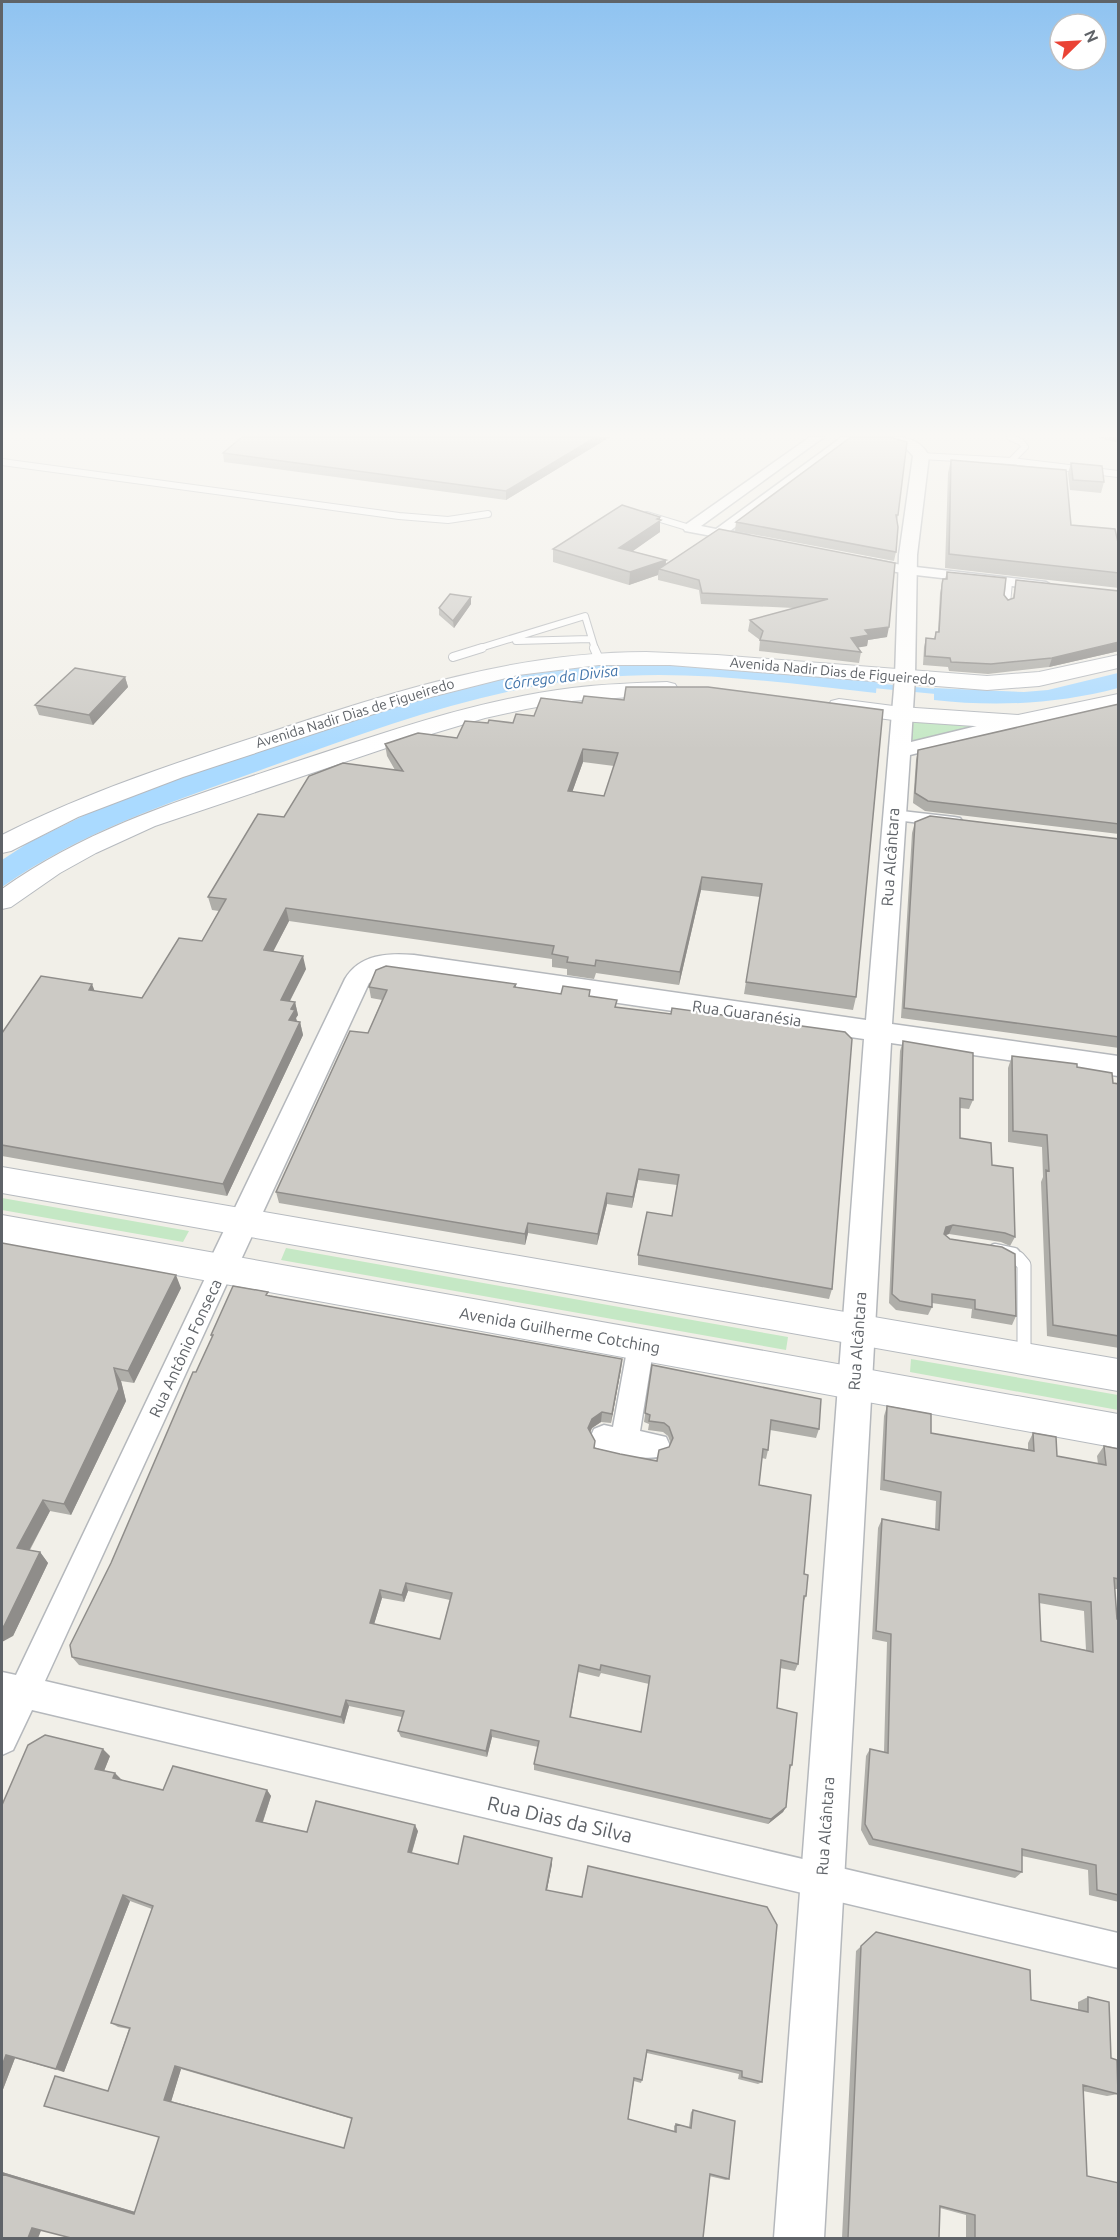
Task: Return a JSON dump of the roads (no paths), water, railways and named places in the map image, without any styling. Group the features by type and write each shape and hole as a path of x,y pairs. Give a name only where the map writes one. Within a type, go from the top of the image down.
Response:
{"main road":[{"name":"Avenida Nadir Dias de Figueiredo","path":"2,845 37,826 110,795 414,693 502,671 547,664 595,649 656,658 704,660 903,695 1018,722 1119,701"},
{"name":"Avenida Nadir Dias de Figueiredo","path":"817,703 1011,682 1119,662"},
{"name":"Avenida Nadir Dias de Figueiredo","path":"2,901 58,863 157,816 421,727 507,704 544,698 614,689 685,689"},
{"path":"2,1180 1119,1375"},
{"name":"Avenida Guilherme Cotching","path":"2,1229 1119,1431"}],"street":[{"name":"Rua Alcântara","path":"799,2238 854,1383 903,695 910,542"},
{"path":"846,558 907,570 1063,588"},
{"name":"Avenida Nadir Dias de Figueiredo","path":"898,751 1018,722"},
{"path":"893,815 970,824"},
{"name":"Rua Guaranésia","path":"376,964 414,964 1119,1066"},
{"name":"Rua Antônio Fonseca","path":"2,1739 12,1690 222,1268 358,979 364,970 376,964"},
{"path":"641,1345 614,1440 656,1446"},
{"name":"Rua Dias da Silva","path":"12,1690 1119,1951"}],"lane":[{"path":"1007,604 1009,582"},
{"path":"453,657 585,616 595,649 503,642"},
{"path":"979,1246 1010,1251 1024,1265 1024,1358"}],"water":[{"path":"662,660 877,680 876,693 736,678 666,675 596,678 512,691 389,725 131,818 66,849 2,887 2,860 28,843 91,812 175,779 421,694 529,670"},
{"path":"1118,673 1118,688 1073,698 1027,703 934,700 934,688 1024,692 1048,690"}],"waterway":[{"name":"Córrego da Divisa","path":"868,685 941,692"}]}
